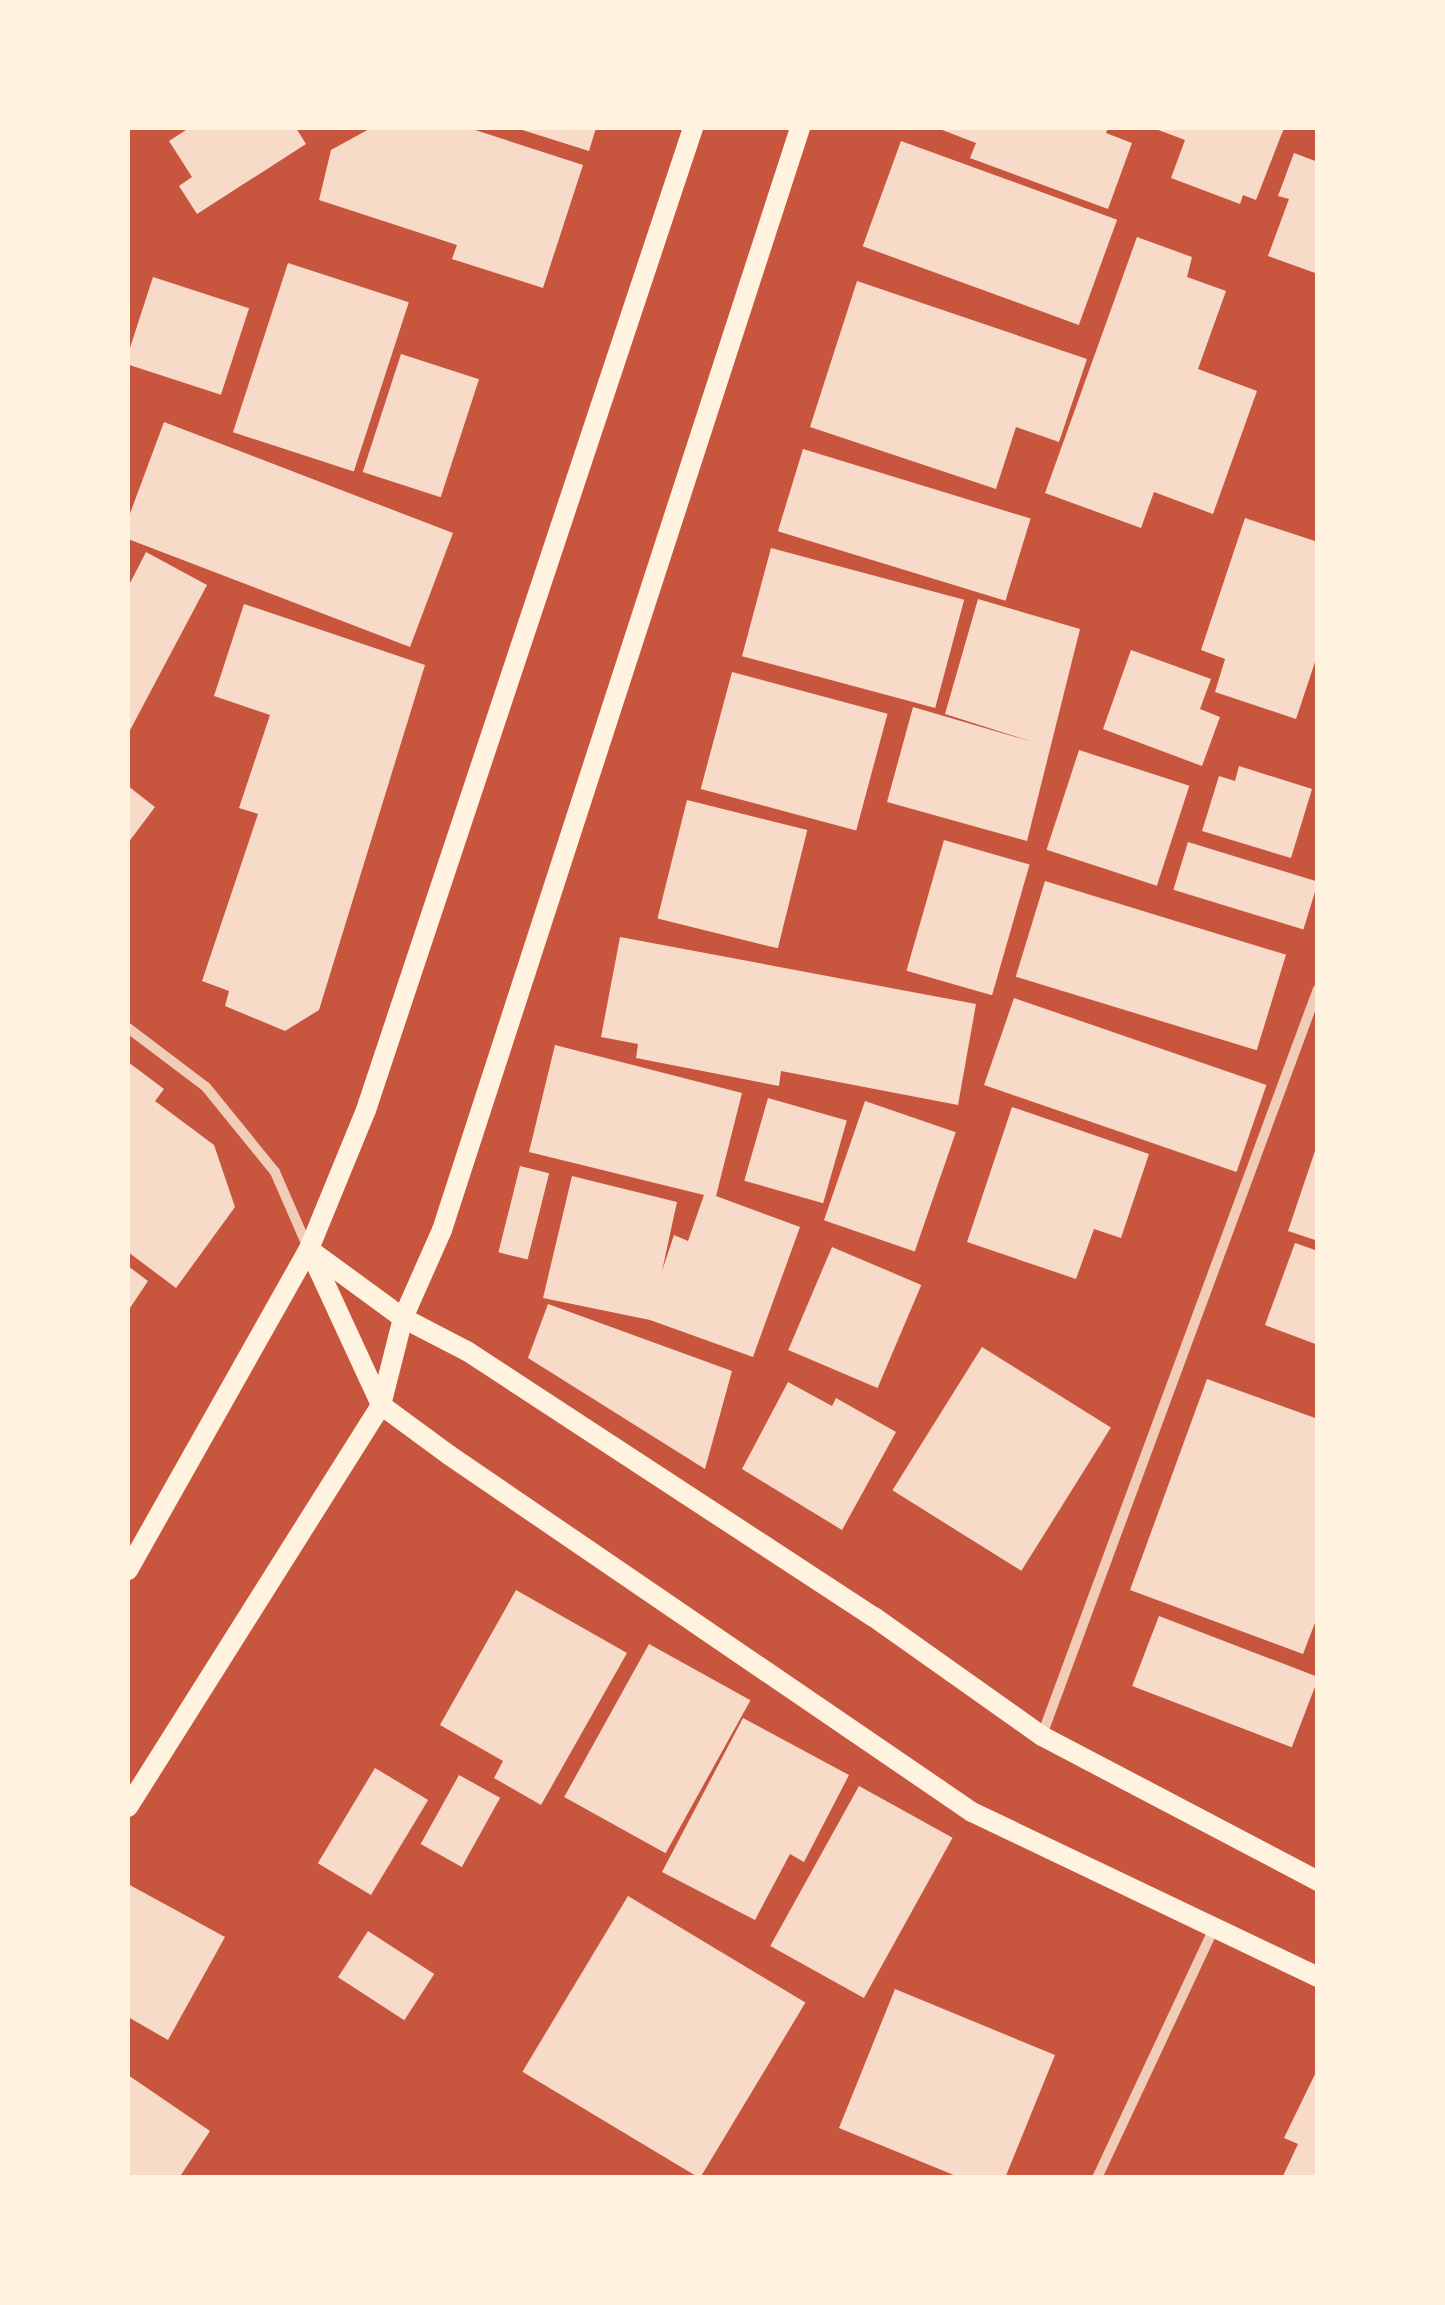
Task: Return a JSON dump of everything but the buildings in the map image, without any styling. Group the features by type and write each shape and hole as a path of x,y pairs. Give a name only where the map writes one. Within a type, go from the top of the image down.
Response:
{"main road":[{"path":"128,1570 309,1249 366,1110 692,128"},
{"path":"128,1807 381,1405 403,1318 442,1230 800,128"},
{"path":"309,1249 403,1318 467,1351 858,1606 1042,1736 1318,1881"},
{"path":"309,1249 381,1405 972,1812 1212,1932 1318,1977"}],"street":[{"path":"1042,1736 1318,989"},
{"path":"128,1028 217,1101 275,1172 309,1249"},
{"path":"1097,2178 1212,1932"}]}
